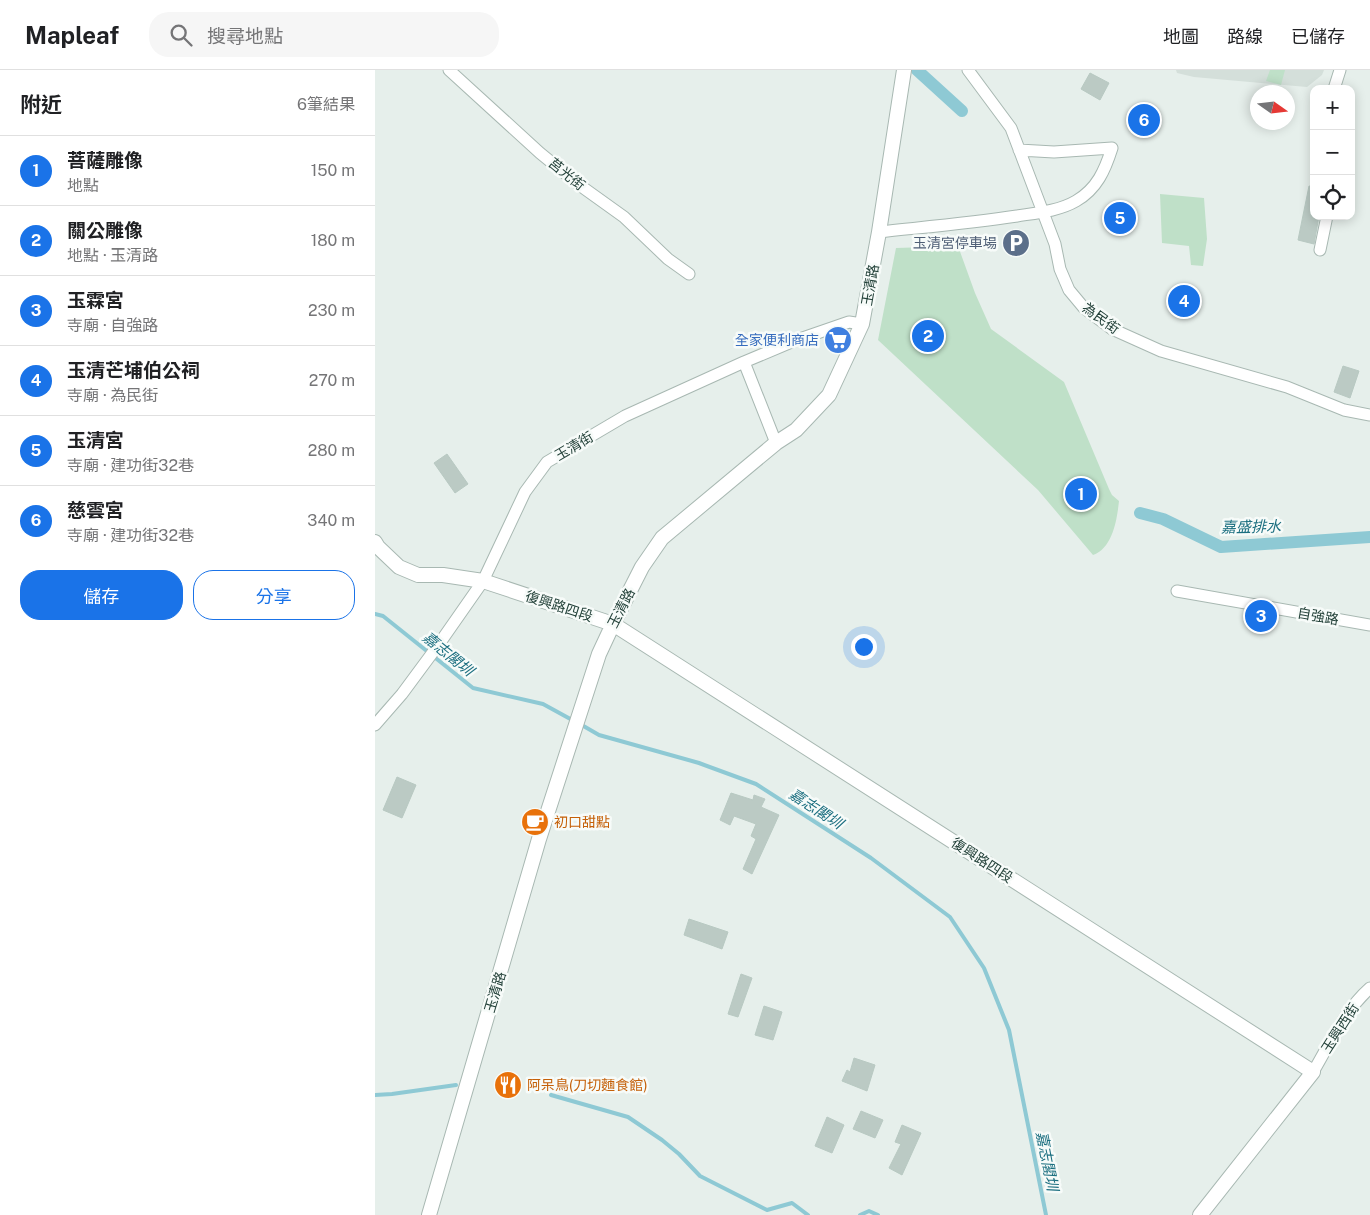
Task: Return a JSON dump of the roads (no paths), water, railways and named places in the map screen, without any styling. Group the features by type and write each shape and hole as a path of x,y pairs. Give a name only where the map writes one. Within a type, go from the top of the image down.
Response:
{"street":[{"name":"莒光街","path":"449,70 540,153 578,184 625,217 668,258 689,274"},
{"name":"為民街","path":"968,70 1011,128 1055,244 1060,269 1069,290 1084,308 1112,329 1161,352 1287,387 1344,410 1370,415"},
{"path":"1335,85 1340,70"},
{"name":"玉清路","path":"429,1215 539,839 599,654 613,624 642,567 662,538 776,443 796,430 829,395 863,324 903,72"},
{"path":"879,232 976,223 1043,212 1075,202 1101,178 1112,148 1055,152 1019,150"},
{"path":"1320,250 1326,220"},
{"name":"玉清街","path":"375,725 402,694 483,581 525,492 547,462 625,416 744,362 794,341 849,322 863,324"},
{"path":"744,362 776,443"},
{"name":"復興路四段","path":"375,542 399,567 418,575 443,575 483,581 613,624 1313,1072"},
{"name":"自強路","path":"1177,591 1370,625"},
{"name":"玉興西街","path":"1313,1072 1347,1015 1362,995 1370,988"},
{"path":"1200,1215 1313,1072"}],"waterway":[{"path":"917,70 962,111"},
{"name":"嘉盛排水","path":"1140,513 1163,519 1221,547 1370,537"},
{"name":"嘉志閣圳","path":"375,614 383,616 473,688 543,704 574,721"},
{"name":"嘉志閣圳","path":"580,724 599,735 699,763 756,784 871,858 950,917 984,968 1009,1030 1046,1215"},
{"path":"375,1095 456,1085"},
{"path":"551,1095 628,1117 662,1140 679,1154 700,1176 767,1210 792,1203 808,1215"},
{"path":"860,1215 869,1211 878,1215"}],"place":[{"name":"慈雲宮","path":"1144,120"},
{"name":"玉清宮","path":"1120,218"},
{"name":"玉清宮停車場","path":"1016,243"},
{"name":"玉清芒埔伯公祠","path":"1184,301"},
{"name":"關公雕像","path":"928,336"},
{"name":"全家便利商店","path":"838,340"},
{"name":"菩薩雕像","path":"1081,494"},
{"name":"玉霖宮","path":"1261,616"},
{"name":"初口甜點","path":"535,822"},
{"name":"阿呆鳥(刀切麵食館)","path":"508,1085"}]}
